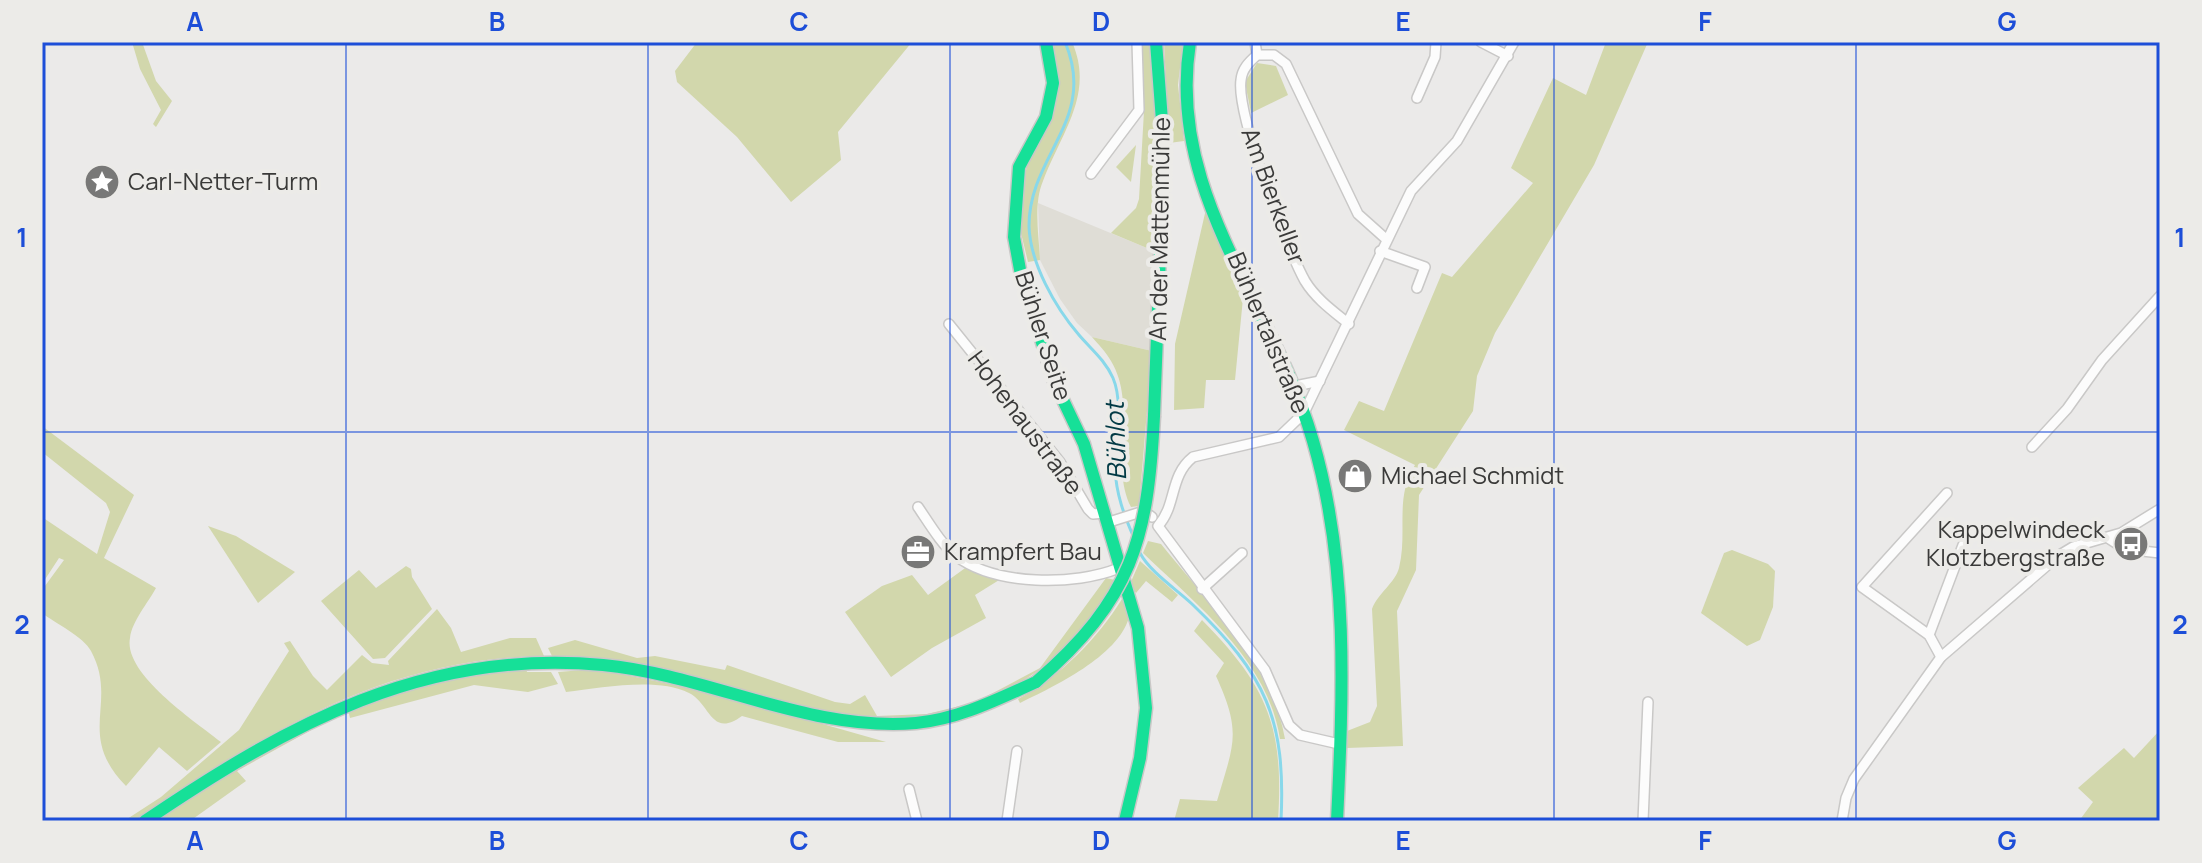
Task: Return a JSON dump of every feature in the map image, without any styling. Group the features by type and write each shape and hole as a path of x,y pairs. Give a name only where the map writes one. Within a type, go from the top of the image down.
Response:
{"main road":[{"name":"Bühler Seite","path":"1046,42 1053,83 1046,117 1019,167 1014,237 1021,275 1054,381 1084,444 1138,628 1146,708 1140,758 1125,821"},
{"name":"An der Mattenmühle","path":"145,821 263,743 342,704 414,679 461,669 518,664 582,664 634,670 854,724 919,724 953,718 1011,696 1036,682 1067,657 1093,630 1124,583 1138,550 1149,508 1164,147 1156,42"},
{"name":"Bühlertalstraße","path":"1190,42 1183,92 1199,175 1295,386 1324,483 1337,570 1337,821"}],"street":[{"name":"An der Mattenmühle","path":"1091,174 1139,110 1137,42"},
{"path":"1255,42 1257,55 1274,55 1286,64 1358,214 1386,239"},
{"path":"1417,98 1435,57 1436,42"},
{"path":"1481,42 1508,56"},
{"path":"1155,522 1170,506 1177,473 1193,457 1279,437 1304,413 1411,191 1466,128 1514,42"},
{"name":"Am Bierkeller","path":"1257,55 1242,73 1240,83 1249,136 1304,279 1320,300 1349,324"},
{"path":"1380,251 1425,267 1417,288"},
{"path":"2032,447 2067,409 2102,360 2160,296"},
{"name":"Hohenaustraße","path":"949,324 1060,462 1088,509 1105,518"},
{"path":"1295,386 1320,381"},
{"path":"1941,657 1929,635 1862,587 1947,493"},
{"path":"918,507 957,557 987,569 1052,582 1101,575 1119,568"},
{"path":"1842,821 1854,779 1941,657 2058,556 2073,547 2108,538 2160,509"},
{"path":"1105,518 1120,519 1144,511 1265,670 1289,725 1300,735 1339,744"},
{"path":"2108,538 2125,549 2160,553"},
{"path":"1929,635 1963,545"},
{"path":"1202,589 1242,553"},
{"path":"1643,821 1648,702"},
{"path":"1007,821 1017,751"},
{"path":"909,789 917,821"}],"shaded area":[{"path":"1038,203 1154,251 1152,351 1092,337 1077,323 1060,299 1040,260"}],"green space":[{"path":"132,42 142,42 156,81 172,101 156,127 153,124 161,110 140,69"},
{"path":"697,42 912,42 838,132 841,160 791,202 737,137 677,82 675,71"},
{"path":"1051,42 1072,42 1080,79 1073,113 1040,190 1037,220 1040,260 1028,262 1021,233 1023,183 1028,162 1057,96"},
{"path":"1138,42 1149,42 1156,125 1154,251 1111,233 1136,208 1139,199 1144,111"},
{"path":"1164,42 1183,42 1178,85 1184,141 1169,143"},
{"path":"1606,42 1648,42 1594,165 1495,333 1477,376 1473,411 1419,495 1416,570 1397,611 1403,746 1347,748 1347,731 1370,722 1377,706 1372,609 1399,568 1405,490 1415,465 1344,430 1359,401 1384,411 1442,273 1452,277 1533,183 1511,168 1553,78 1586,95"},
{"path":"1257,63 1276,66 1288,95 1251,113 1245,82"},
{"path":"1136,145 1131,182 1116,167"},
{"path":"102,169 116,179 110,187 104,182 107,178 102,174 97,179 108,189 100,199 86,184"},
{"path":"1206,209 1244,288 1235,380 1206,380 1204,408 1174,410 1175,344"},
{"path":"1092,337 1152,351 1139,506 1131,507 1122,472 1123,415 1119,378 1109,358"},
{"path":"42,426 134,495 104,558 156,588 131,632 131,652 138,667 179,710 221,742 187,771 159,747 126,786 111,767 103,750 100,734 101,687 91,651 76,635 42,613 42,590 64,560 59,558 42,584 42,517 97,554 110,512 106,503 42,452"},
{"path":"208,526 236,536 295,572 258,603"},
{"path":"1148,541 1161,544 1252,659 1278,711 1285,739 1280,739 1273,710 1246,659 1207,614 1143,553"},
{"path":"1732,550 1768,564 1775,571 1773,607 1760,640 1747,646 1701,613 1724,553"},
{"path":"1140,561 1178,595 1172,602 1146,581 1136,593 1130,584"},
{"path":"406,566 411,569 412,577 432,609 385,658 373,659 321,601 359,570 376,588"},
{"path":"968,566 1004,577 975,595 986,618 932,648 891,677 845,612 882,586 912,575 928,595"},
{"path":"1106,578 1115,580 1103,606 1078,636 1050,662 1019,683 986,700 913,718 875,719 836,715 624,662 552,656 548,648 575,640 637,658 655,656 725,670 727,665 835,702 850,704 865,695 877,716 927,714 976,702 1040,668"},
{"path":"1122,599 1129,617 1112,645 1083,669 1020,703 1018,699 1048,680 1076,656"},
{"path":"437,609 451,628 461,652 510,638 536,638 544,656 486,660 431,670 328,706 232,758 136,821 124,821 161,797 239,730 289,651 284,643 290,641 313,676 327,690 362,655 372,663 389,665 388,661"},
{"path":"1202,620 1243,666 1267,710 1278,759 1278,821 1174,821 1180,799 1217,801 1233,738 1230,711 1216,676 1224,663 1194,631"},
{"path":"526,669 527,672 551,672 558,684 528,692 474,685 350,718 348,710 414,686"},
{"path":"596,669 714,693 886,742 838,742 742,716 724,724 712,717 696,698 676,688 629,685 566,692 558,672"},
{"path":"342,713 237,771 246,781 190,821 155,821 269,747"},
{"path":"2160,730 2160,821 2079,821 2093,802 2078,788 2124,748 2134,758"}],"waterway":[{"name":"Bühlot","path":"1065,42 1073,69 1073,94 1068,116 1039,178 1032,201 1030,240 1053,298 1113,378 1118,399 1116,478 1121,504 1134,538"},
{"name":"Bühlot","path":"1140,553 1157,574 1217,630 1254,677 1275,726 1282,785 1281,821"}],"traffic: fast":[{"path":"1046,42 1053,83 1046,117 1019,167 1014,237 1021,275 1054,381 1084,444 1138,628 1146,708 1140,758 1125,821"},
{"path":"1154,416 1164,147 1156,42"},
{"path":"1190,42 1187,97 1193,149 1208,199 1295,390 1325,487 1333,534 1341,630 1337,821"},
{"path":"1036,682 1094,623 1114,594 1129,564 1147,498 1154,416"},
{"path":"145,821 251,754 305,725 360,701 417,682 476,669 538,663 603,665 681,680 797,711 876,724 916,723 948,717 1036,682"}],"place":[{"name":"Carl-Netter-Turm","path":"102,182"},
{"name":"Michael Schmidt","path":"1355,476"},
{"name":"Kappelwindeck Klotzbergstraße","path":"2131,544"},
{"name":"Krampfert Bau","path":"918,552"}]}
